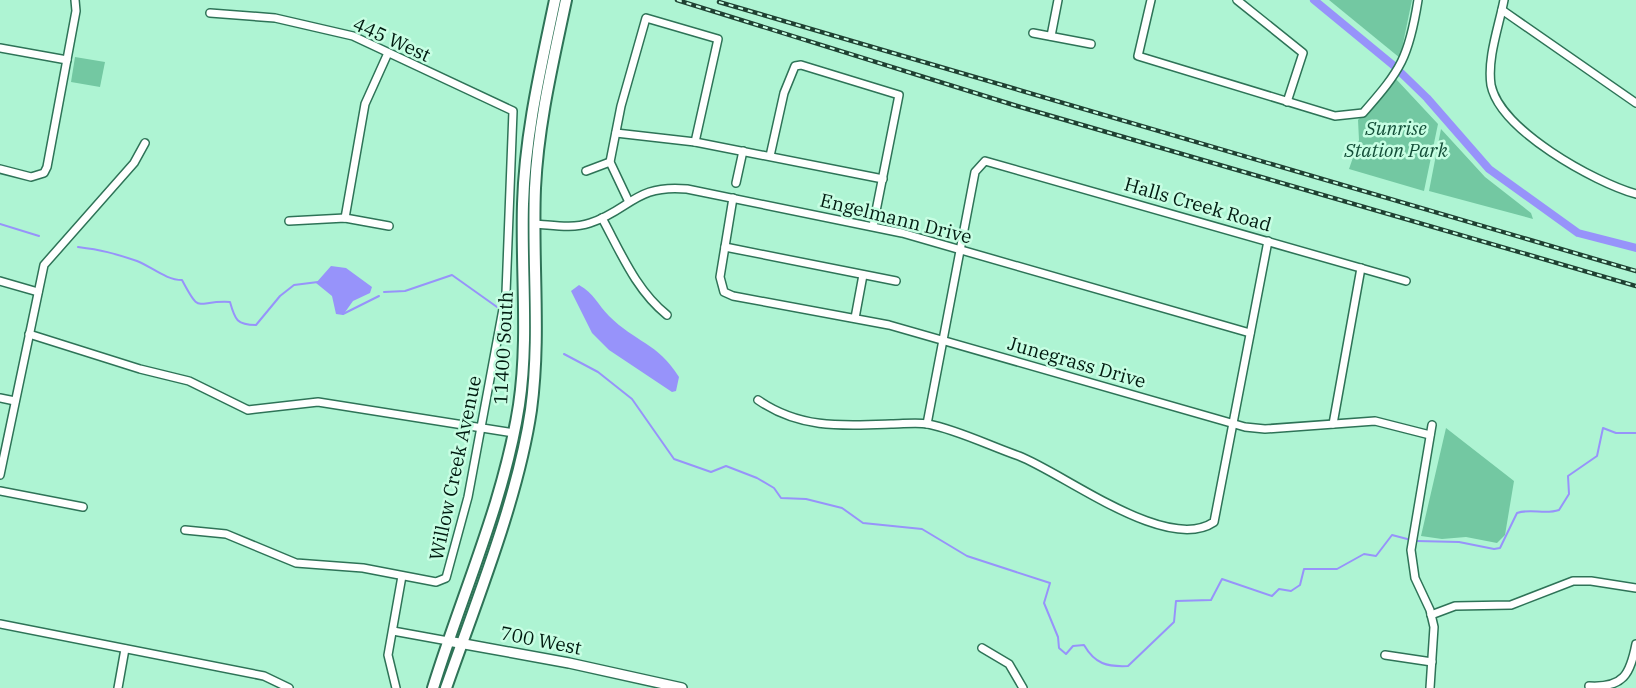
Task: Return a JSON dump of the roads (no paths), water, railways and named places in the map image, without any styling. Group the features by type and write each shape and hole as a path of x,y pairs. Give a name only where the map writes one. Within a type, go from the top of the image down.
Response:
{"main road":[{"name":"11400 South","path":"433,688 498,496 514,433 523,369 522,248 526,152 555,0"},
{"name":"11400 South","path":"446,688 513,489 527,435 536,361 537,159 544,107 566,0"},
{"path":"526,152 530,170 528,218 535,224"}],"street":[{"path":"0,169 38,177 47,167 76,11 75,0"},
{"path":"1051,36 1058,0"},
{"path":"1151,0 1138,55 1335,116 1363,113 1395,75 1410,45 1418,0"},
{"path":"1237,0 1303,53 1287,102"},
{"path":"1504,0 1490,72 1493,93 1503,111 1517,126 1590,177 1636,194"},
{"path":"1502,10 1636,103"},
{"name":"445 West","path":"210,13 296,22 353,37 513,111"},
{"path":"628,200 610,162 646,18 718,39 695,142"},
{"path":"1033,33 1091,44"},
{"path":"0,48 67,60"},
{"path":"345,218 365,104 388,53"},
{"path":"770,156 784,93 795,66 801,65 899,95 873,226"},
{"name":"Willow Creek Avenue","path":"402,576 436,582 443,580 450,570 461,527 506,293 513,111"},
{"path":"616,133 695,142 883,178"},
{"path":"0,475 38,292 49,257 134,163 145,144"},
{"path":"736,183 743,151"},
{"name":"Halls Creek Road","path":"960,250 976,169 982,162 991,161 1406,281"},
{"path":"586,171 610,162"},
{"name":"Engelmann Drive","path":"535,224 579,226 602,218 628,200 667,188 733,198 873,226 1251,332"},
{"path":"733,198 725,247 896,281"},
{"path":"289,221 345,218 389,226"},
{"path":"602,218 638,285 667,315"},
{"path":"758,400 785,416 814,425 927,424 1028,460 1128,514 1170,527 1192,530 1214,522 1268,241"},
{"name":"Junegrass Drive","path":"725,247 720,286 724,292 733,296 855,318 943,340 1233,423 1265,429 1382,422 1430,435"},
{"path":"927,424 960,250"},
{"path":"1333,424 1361,268"},
{"path":"855,318 863,275"},
{"path":"0,281 38,292"},
{"path":"29,334 140,369 189,381 248,410 312,401 514,433"},
{"path":"0,398 15,401"},
{"path":"1430,688 1432,615 1414,572 1411,533 1432,425"},
{"path":"0,491 83,507"},
{"path":"185,530 236,537 296,563 363,568 402,576 388,655 396,688"},
{"path":"1432,615 1455,606 1511,605 1573,581 1636,588"},
{"path":"0,624 264,676 289,688"},
{"name":"700 West","path":"393,631 569,663 681,688"},
{"path":"1589,686 1607,685 1625,676 1631,666 1636,643"},
{"path":"982,648 1009,664 1023,688"},
{"path":"118,688 125,649"},
{"path":"1385,655 1432,662"}],"waterway":[{"path":"1314,0 1393,65 1427,98 1489,169 1578,233 1636,248"},
{"path":"0,224 39,236"},
{"path":"78,247 129,258 170,278 182,280 196,302 230,302 238,320 250,325 256,325 280,296 294,285 318,282"},
{"path":"384,292 405,291 452,275 497,307"},
{"path":"343,314 379,296"},
{"path":"564,354 598,372 632,399 674,459 711,472 726,466 757,478 774,488 781,498 806,499 842,508 863,523 922,529 967,556 1050,583 1044,603 1058,637 1059,648 1066,654 1073,646 1084,645 1097,660 1108,665 1128,666 1174,622 1176,601 1211,600 1222,579 1272,596 1279,589 1291,591 1300,585 1304,569 1337,569 1364,554 1376,556 1392,535 1411,540"},
{"path":"1417,541 1459,542 1500,548 1517,513 1559,510 1569,494 1568,476 1597,456 1603,428 1616,433 1636,433"}],"railway":[{"path":"677,0 1017,106 1636,286"},
{"path":"719,2 1636,271"}],"park label":[{"name":"Sunrise Station Park","path":"1396,139"}]}
